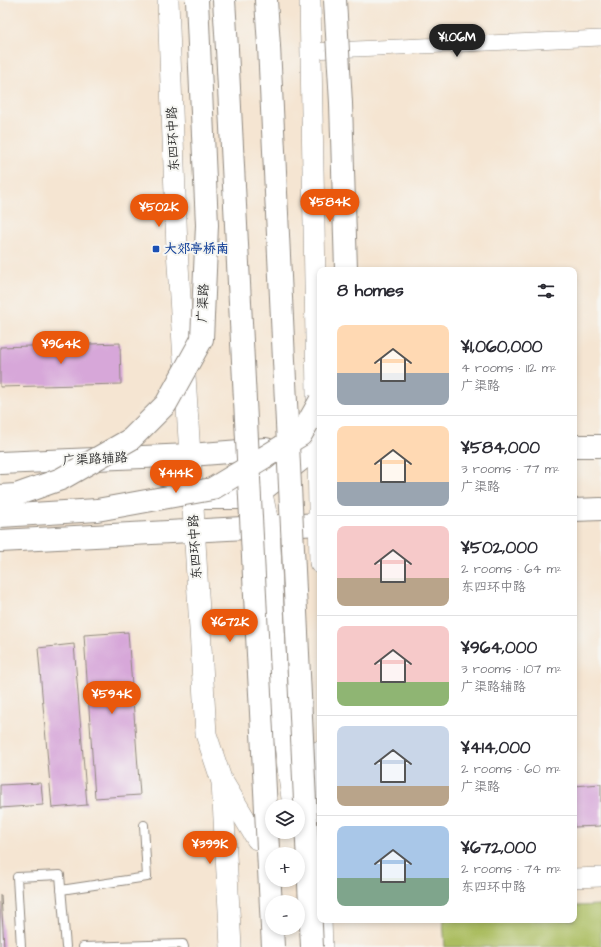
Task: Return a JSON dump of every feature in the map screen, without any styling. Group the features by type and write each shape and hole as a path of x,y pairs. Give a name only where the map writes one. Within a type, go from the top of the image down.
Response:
{"main road":[{"name":"东四环中路","path":"168,0 177,249 206,734 222,782 232,947"},
{"name":"广渠路","path":"0,496 16,495 61,479 131,439 166,404 202,339 207,225 197,0"},
{"path":"224,0 273,947"},
{"path":"266,0 312,947"},
{"path":"310,0 317,347"},
{"path":"335,0 341,103 346,267"},
{"path":"0,516 97,510 212,489 301,435 317,406"},
{"path":"190,455 252,449 317,446"},
{"path":"577,446 601,446"},
{"path":"0,511 253,494 317,447"},
{"path":"252,449 253,494 241,529 262,947"},
{"name":"广渠路辅路","path":"0,463 190,455"},
{"path":"253,494 269,527 277,684 292,799"},
{"path":"0,540 25,520 76,506"},
{"path":"577,510 601,509"},
{"path":"0,540 317,524"},
{"path":"249,685 277,684"},
{"path":"305,809 317,765"},
{"path":"222,782 257,840"},
{"path":"299,887 302,947"}],"street":[{"path":"311,51 601,38"},
{"path":"315,775 317,818"},
{"path":"577,878 601,877"},
{"path":"322,923 323,947"}],"lane":[{"path":"61,890 147,877 144,825"},
{"path":"21,947 17,877 60,875 66,947"},
{"path":"83,947 183,944 184,947"}],"green space":[{"path":"601,905 601,947 445,947 443,923 577,923 577,906"}],"building":[{"path":"120,343 121,384 0,387 0,347"},
{"path":"128,632 140,795 95,798 84,635"},
{"path":"74,644 87,805 52,808 38,648"},
{"path":"41,783 43,805 0,808 0,785"},
{"path":"601,784 601,826 577,827 577,786"},
{"path":"1,895 4,947 0,947"}],"place":[{"name":"大郊亭桥南","path":"156,249"}]}
